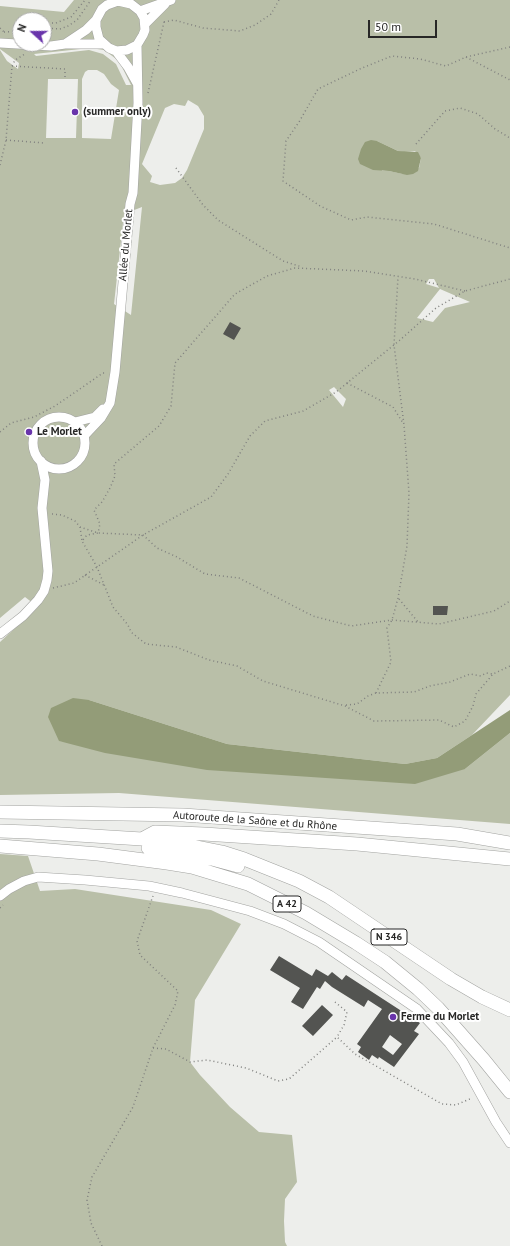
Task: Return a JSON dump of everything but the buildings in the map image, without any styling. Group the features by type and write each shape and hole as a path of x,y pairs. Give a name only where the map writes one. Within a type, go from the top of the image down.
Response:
{"highway":[{"name":"Autoroute de la Saône et du Rhône","path":"0,812 183,815 457,834 510,843"},
{"name":"N 346","path":"0,831 142,839 188,845 222,852 266,867 299,881 329,897 451,979 482,997 510,1010"},
{"path":"142,839 155,832 204,834 357,844 510,859"},
{"path":"457,834 482,832 510,834"},
{"name":"N 346","path":"0,840 128,845 212,859 252,869 266,867"},
{"name":"A 42","path":"0,846 98,854 167,863 192,867 248,884 306,913 385,962 418,989 438,1008 510,1092"}],"street":[{"path":"65,44 86,30 96,20 102,9 118,1 131,4 140,11 144,18 145,24 144,36 137,45 127,50 116,51 103,44 97,33 96,20"},
{"path":"140,11 169,1"},
{"path":"145,24 169,1"},
{"path":"0,43 12,44"},
{"path":"52,46 65,44 103,44"},
{"name":"Allée du Morlet","path":"84,436 101,418 110,403 115,372 130,204 133,194 138,103 137,45"},
{"name":"Allée du Morlet","path":"116,51 128,67 138,86"},
{"path":"75,422 95,417 110,403"},
{"path":"0,634 23,616 44,591 48,571 43,514 43,491 45,480 41,461 35,451 35,433 40,425 49,419 57,417 67,418 75,422 81,428 85,442 84,451 79,459 70,466 61,469 45,480"},
{"path":"41,461 49,466 61,469"},
{"path":"3,898 9,889 24,881 38,877 85,880 148,886 182,892 250,911 284,924 319,942 417,1009 449,1043 463,1062 496,1122 510,1142"}],"path":[{"path":"52,23 71,18 85,0"},
{"path":"52,28 60,29 77,20 91,0"},
{"path":"164,22 174,20 203,28 240,31 256,25 271,14 279,0"},
{"path":"0,28 8,37"},
{"path":"4,32 12,32"},
{"path":"510,47 466,57 446,66 420,59 392,56 362,68 318,89 286,141 283,180 320,206 351,220 368,217 434,224 510,248"},
{"path":"0,165 6,140 12,66 15,60 26,52"},
{"path":"466,57 510,80"},
{"path":"12,66 65,69 65,80"},
{"path":"416,144 445,111 460,108 478,114 495,129 510,138"},
{"path":"6,140 44,143"},
{"path":"176,168 203,205 218,220 283,261 305,268"},
{"path":"98,533 100,524 94,510 102,502 110,488 114,476 114,464 159,426 171,406 175,364 235,294 267,276 295,268 364,271 415,279 465,291"},
{"path":"376,694 391,662 387,628 392,620 398,598 407,546 409,493 404,425 394,345 398,276"},
{"path":"44,591 74,583 143,535 211,497 228,474 250,436 265,421 303,411 336,392 394,345 436,308 465,291 510,279"},
{"path":"347,383 393,407 404,425"},
{"path":"43,514 62,515 75,521 80,527 82,541 97,567 113,607 128,625 131,632 146,644 176,647 210,660 237,666 263,681 345,706 374,721 439,720 454,727 464,721 473,706 476,694 493,674 510,666"},
{"path":"80,527 98,533"},
{"path":"82,541 88,535 98,533 143,535 157,548 177,557 205,574 239,578 313,616 351,626 392,620 439,624 494,611 510,601"},
{"path":"85,575 104,585"},
{"path":"398,598 418,622"},
{"path":"345,706 357,704 368,696 376,694 414,692 430,686 450,682 470,674 481,676 486,673 493,674"},
{"path":"102,1246 91,1223 87,1200 92,1177 133,1107 153,1048 175,1005 178,990 140,955 137,941 153,894"},
{"path":"0,908 3,898"},
{"path":"153,1048 166,1049 190,1062 207,1060 246,1068 278,1081 289,1080 337,1037 344,1025 347,1012 335,1002"},
{"path":"337,1037 355,1054 442,1104 456,1105 476,1097"}],"shaded area":[{"path":"74,0 510,0 510,695 472,735 437,758 405,764 227,744 89,700 59,741 465,769 510,733 510,824 119,793 0,795 0,642 38,607 25,597 0,618 0,50 7,61 18,69 19,63 0,49 0,6 64,12","holes":["90,48 104,50 119,61 131,85 126,85 116,64 103,54 89,50 36,56 34,54","88,70 97,70 104,74 111,84 119,90 111,139 82,138 82,79 85,72","48,79 78,79 76,138 46,138","188,100 198,106 204,116 204,129 187,170 182,178 175,183 160,185 150,182 152,176 142,164 165,108 174,104 185,106","377,141 398,151 415,151 421,158 419,168 403,174 382,171","142,207 131,315 114,304 124,214","429,279 434,279 439,288 426,284","440,289 470,302 445,308 433,322 417,318","334,387 346,399 343,407 329,390"]},
{"path":"371,140 377,141 398,151 418,152 421,158 418,171 407,175 389,171 373,170 360,164 358,159 361,149 365,142"},
{"path":"73,698 89,700 227,744 405,764 437,758 510,710 510,733 465,769 415,784 207,770 105,753 59,741 48,717 51,708"},
{"path":"0,854 28,856 40,891 75,889 211,910 241,924 195,1000 190,1062 230,1107 259,1132 292,1135 297,1182 285,1199 284,1221 285,1242 287,1246 0,1246"}],"place":[{"name":"(summer only)","path":"75,112"},
{"name":"Le Morlet","path":"29,432"},
{"name":"Ferme du Morlet","path":"393,1017"}]}
